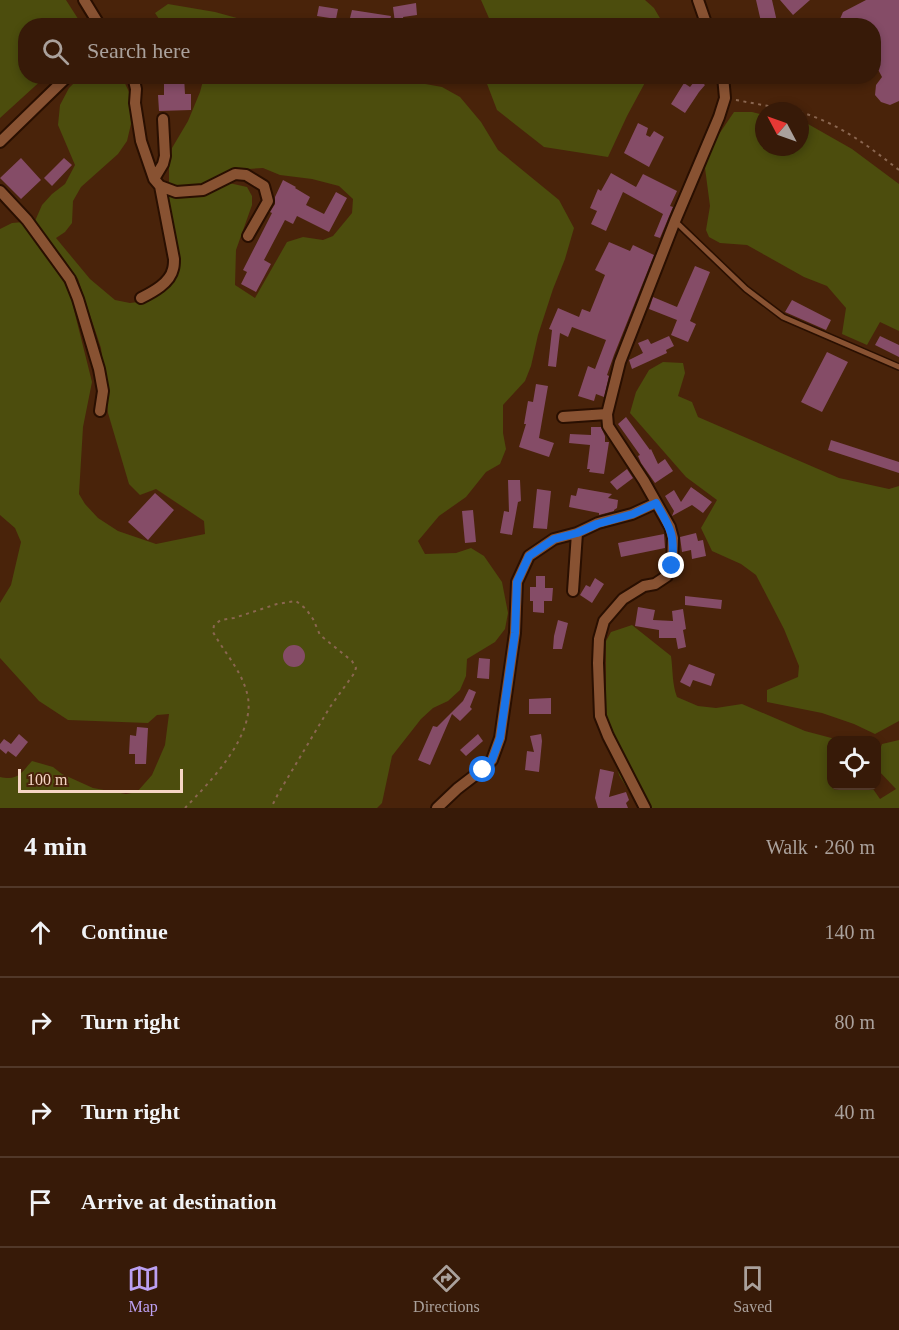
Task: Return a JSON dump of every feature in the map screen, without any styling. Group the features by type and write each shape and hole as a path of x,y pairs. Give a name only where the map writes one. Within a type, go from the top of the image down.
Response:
{"street":[{"path":"84,0 95,18"},
{"path":"698,0 704,18"},
{"path":"0,142 60,84"},
{"path":"135,84 135,103 141,141 157,182 174,259 173,269 162,284 153,292 141,297"},
{"path":"645,808 600,716 599,639 604,621 623,599 644,586 655,584 666,576 672,566 673,538 670,527 645,481 608,426 607,414 620,362 675,221 719,117 724,98 723,84"},
{"path":"157,182 165,156 163,119"},
{"path":"157,182 176,192 202,190 235,174 246,176 264,186 268,201 248,236"},
{"path":"0,191 27,220 70,279 99,369 103,391 100,411"},
{"path":"563,417 607,414"},
{"path":"437,808 457,789 483,770 492,760 497,748 515,633 517,582 529,556 554,539 633,514 656,503"},
{"path":"573,591 577,533"}],"lane":[{"path":"675,221 746,289 783,317 899,367"}],"path":[{"path":"724,98 755,104"},
{"path":"809,115 821,118 860,140 899,170"},
{"path":"185,808 230,754 245,727 249,707 247,693 238,670 213,632 214,625 221,620 296,601 306,609 320,635 352,661 356,668 324,717 271,808"}],"shaded area":[{"path":"0,0 66,0 78,18 18,18 18,84 37,84 0,118"},
{"path":"481,0 645,0 654,8 660,18 489,18"},
{"path":"168,4 237,18 158,18 155,13"},
{"path":"73,84 125,84 129,92 131,124 127,141 118,154 81,187 73,201 72,223 56,238 90,279 115,300 130,303 146,301 171,282 166,194 201,196 229,183 247,187 252,196 252,205 236,250 235,285 255,298 287,242 303,237 323,240 333,236 352,213 353,199 339,186 312,179 280,175 263,168 232,170 200,186 184,188 169,185 172,148 188,121 202,84 426,84 442,87 460,97 481,122 498,150 559,200 574,228 525,381 503,405 503,433 506,449 500,464 486,472 466,497 439,516 418,541 425,554 456,553 471,548 484,556 502,582 508,613 505,629 495,642 467,659 466,676 460,690 421,719 392,756 382,803 377,808 0,808 0,777 15,777 32,761 53,767 62,774 93,788 126,794 137,792 152,775 165,745 169,714 157,715 148,723 68,720 39,701 0,658 0,603 11,585 21,542 15,528 0,515 0,229 12,223 23,222 69,290 92,382 83,427 79,494 85,504 98,518 118,531 156,544 205,534 204,521 156,489 140,495 129,484 108,413 101,348 78,279 35,221 42,205 65,184 75,165 58,125 60,105 69,88"},
{"path":"487,84 644,84 608,157 544,147 497,110"},
{"path":"734,112 752,112 755,113 755,156 809,156 809,125 852,149 899,184 899,331 880,322 867,345 842,334 846,308 827,286 804,277 747,245 720,243 709,237 706,230 710,206 705,168 715,140"},
{"path":"663,362 683,363 685,373 678,396 692,402 698,417 839,478 889,489 899,486 899,721 875,734 822,713 767,702 767,690 798,677 799,666 784,629 756,575 741,564 712,551 701,528 717,500 686,477 630,413 636,392 649,370"},
{"path":"632,625 671,656 677,697 698,706 716,708 742,704 805,731 827,737 827,790 874,790 880,799 896,789 881,773 881,747 882,744 899,740 899,808 639,808 619,775 606,717 606,641 611,632"}],"building":[{"path":"756,0 772,0 776,18 760,18"},
{"path":"780,0 810,0 793,15"},
{"path":"866,0 899,0 899,101 890,105 881,102 875,95 876,85 881,84 882,77 881,18 840,18 843,12"},
{"path":"416,3 417,15 394,18 393,7"},
{"path":"319,6 338,9 336,18 317,16"},
{"path":"352,10 391,16 391,18 350,18"},
{"path":"164,84 184,84 185,94 191,94 191,110 159,111 158,95 164,95"},
{"path":"683,84 690,87 692,84 705,85 685,113 671,104"},
{"path":"638,123 648,128 646,135 650,137 654,131 664,137 649,167 624,153"},
{"path":"21,158 41,180 21,199 0,178"},
{"path":"64,158 72,165 52,186 44,178"},
{"path":"611,173 636,187 643,174 677,191 660,238 654,236 663,214 623,192 606,231 591,224 597,211 590,208 598,189 601,191"},
{"path":"283,180 310,197 306,205 324,214 336,192 347,198 329,232 297,216 293,224 285,220 264,260 271,264 256,292 241,284 247,272 243,270 272,213 270,212 275,204 275,197"},
{"path":"609,242 630,251 633,245 654,255 614,355 607,375 609,376 604,397 596,394 594,401 578,396 588,366 595,369 606,340 572,327 568,337 560,333 556,367 548,366 552,330 549,329 558,308 579,317 582,309 590,312 605,275 595,270"},
{"path":"695,266 710,272 690,321 696,324 688,342 671,335 677,320 649,309 653,297 677,307"},
{"path":"792,300 831,320 826,330 785,312"},
{"path":"669,336 674,346 666,350 667,353 632,369 629,360 643,353 638,343 648,339 651,344"},
{"path":"880,336 899,345 899,357 875,345"},
{"path":"827,352 848,362 822,412 801,402"},
{"path":"536,384 548,386 539,438 554,443 549,457 519,447 526,424 524,424 528,401 533,402"},
{"path":"626,417 651,449 658,464 665,459 673,471 655,483 641,463 638,456 640,455 618,424"},
{"path":"591,427 601,427 605,442 609,442 604,474 589,472 590,469 587,469 590,445 569,443 570,434 591,435"},
{"path":"831,440 899,462 899,473 828,450"},
{"path":"627,469 633,478 617,490 610,482"},
{"path":"508,480 520,480 521,501 518,502 512,535 500,533 504,511 509,512"},
{"path":"691,487 712,502 703,513 692,505 672,516 674,511 665,496 674,490 681,502"},
{"path":"578,488 612,494 608,498 618,500 617,508 599,515 599,513 569,507 571,495 576,496"},
{"path":"537,489 551,491 547,529 533,528"},
{"path":"155,493 174,510 148,540 128,522"},
{"path":"473,510 476,542 465,543 462,511"},
{"path":"696,533 698,541 703,540 706,556 692,559 691,550 682,552 680,537"},
{"path":"664,534 665,548 621,557 618,543"},
{"path":"536,576 545,576 545,588 553,588 552,601 544,601 544,613 533,612 533,601 530,601 530,587 536,587"},
{"path":"595,578 604,584 592,603 580,595 586,585 590,587"},
{"path":"685,596 722,600 721,609 685,605"},
{"path":"638,607 655,610 653,620 673,621 672,611 683,609 686,647 678,649 676,638 659,638 659,630 635,626"},
{"path":"558,620 568,623 562,649 553,649 554,636"},
{"path":"294,645 302,648 305,656 302,664 294,667 286,664 283,656 286,648"},
{"path":"479,658 490,659 489,679 477,678"},
{"path":"689,664 715,674 711,686 693,680 690,687 680,682"},
{"path":"469,689 476,692 470,707 472,709 460,721 452,714 430,765 418,760 433,726 437,727 463,701"},
{"path":"551,698 551,714 529,714 529,699"},
{"path":"137,727 148,728 146,764 135,764 135,754 129,754 130,735 136,736"},
{"path":"19,734 28,742 16,757 0,749 0,744 4,739 11,744"},
{"path":"478,734 483,741 466,756 460,750"},
{"path":"541,734 539,772 525,770 527,751 534,752 530,736"},
{"path":"600,769 614,772 609,797 626,792 629,800 626,803 628,808 598,808 595,798"}],"route":[{"path":"483,770 492,760 500,738 515,633 517,582 529,556 554,539 633,514 656,503 670,527 673,538 672,566"}]}
